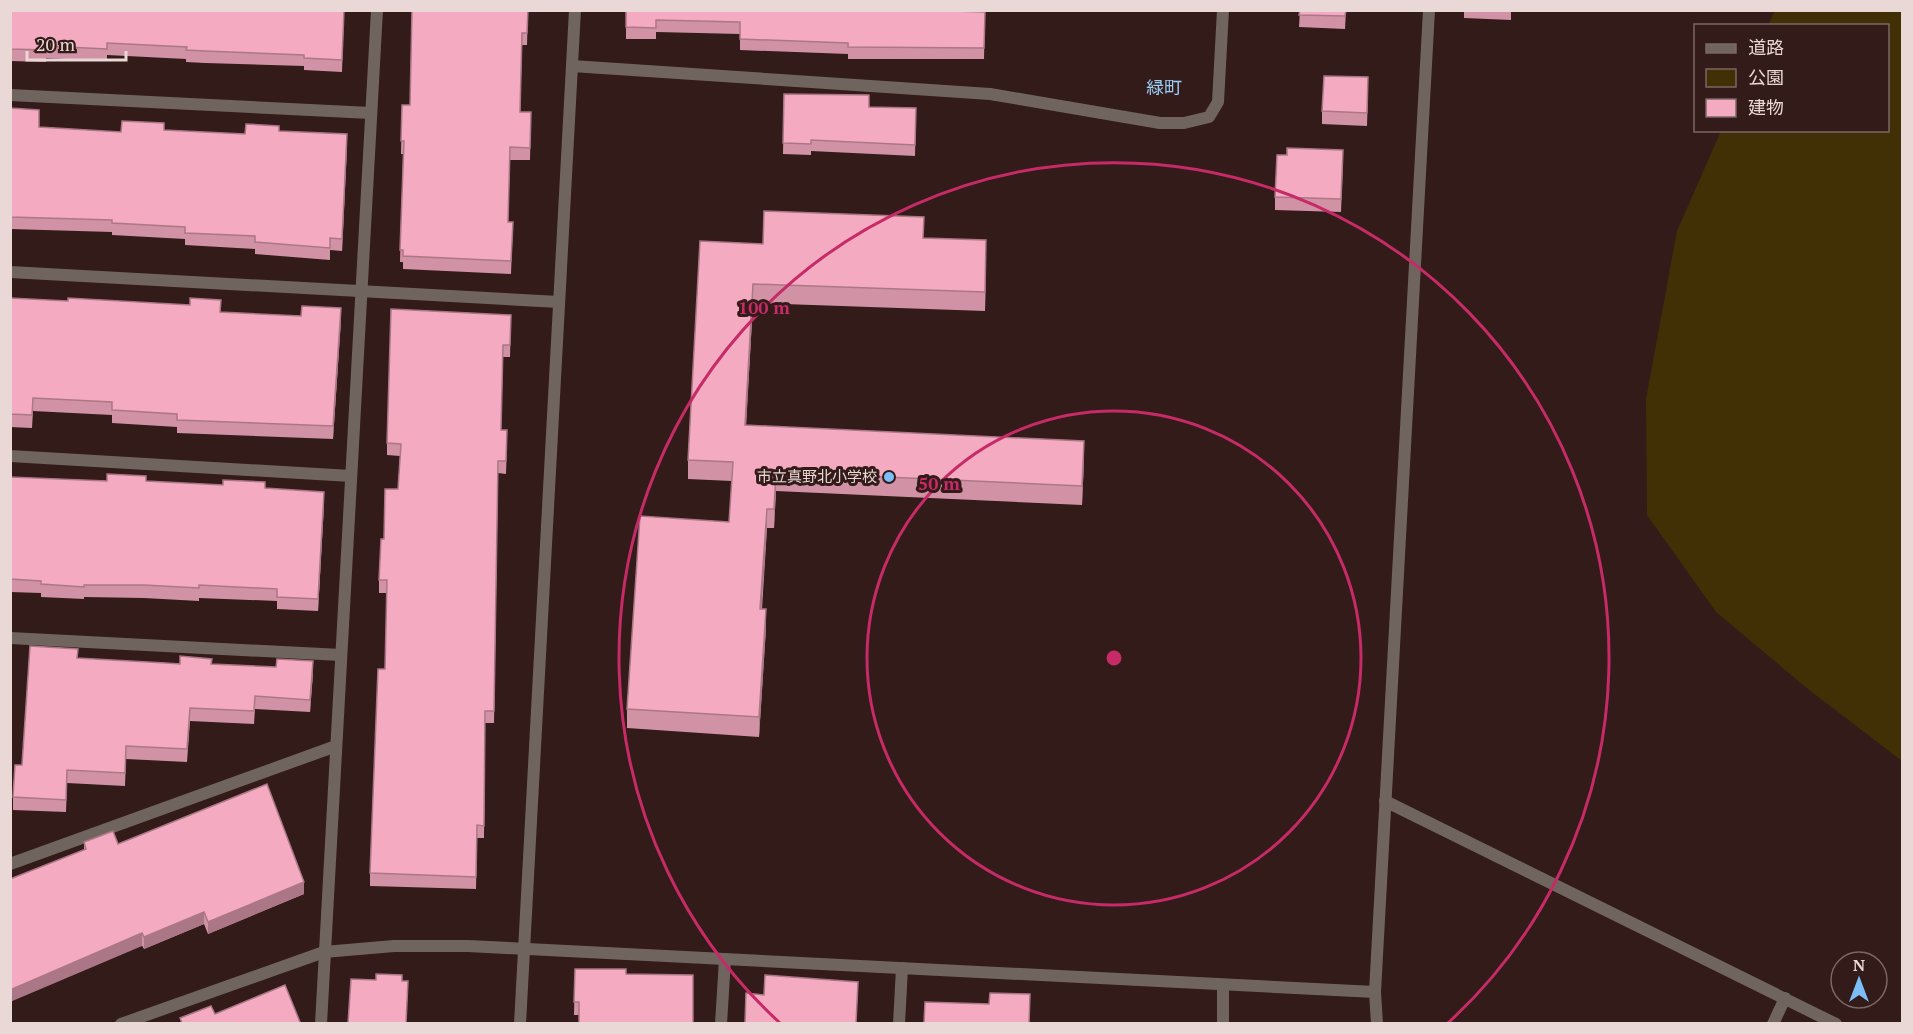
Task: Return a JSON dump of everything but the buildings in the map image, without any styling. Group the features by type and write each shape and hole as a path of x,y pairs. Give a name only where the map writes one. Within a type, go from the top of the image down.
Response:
{"street":[{"path":"321,1023 377,10"},
{"path":"520,1023 575,10"},
{"path":"573,66 990,94 1160,123 1184,123 1209,117 1218,102 1223,10"},
{"path":"1377,1023 1375,992 1429,10"},
{"path":"10,95 371,113"},
{"path":"10,272 559,302"},
{"path":"10,456 351,476"},
{"path":"10,638 341,655"},
{"path":"10,864 336,746"},
{"path":"1385,801 1836,1023"},
{"path":"121,1023 324,952 394,946 524,948 1375,992"},
{"path":"721,1023 725,959"},
{"path":"899,1023 902,968"},
{"path":"1223,985 1223,1023"},
{"path":"1773,1023 1785,998"}],"green space":[{"path":"1775,11 1902,11 1902,761 1808,689 1716,612 1647,515 1646,399 1677,231 1721,132 1889,132 1889,24 1768,24"}],"place":[{"name":"市立真野北小学校","path":"889,477"}],"district":[{"name":"緑町","path":"1164,88"}]}
